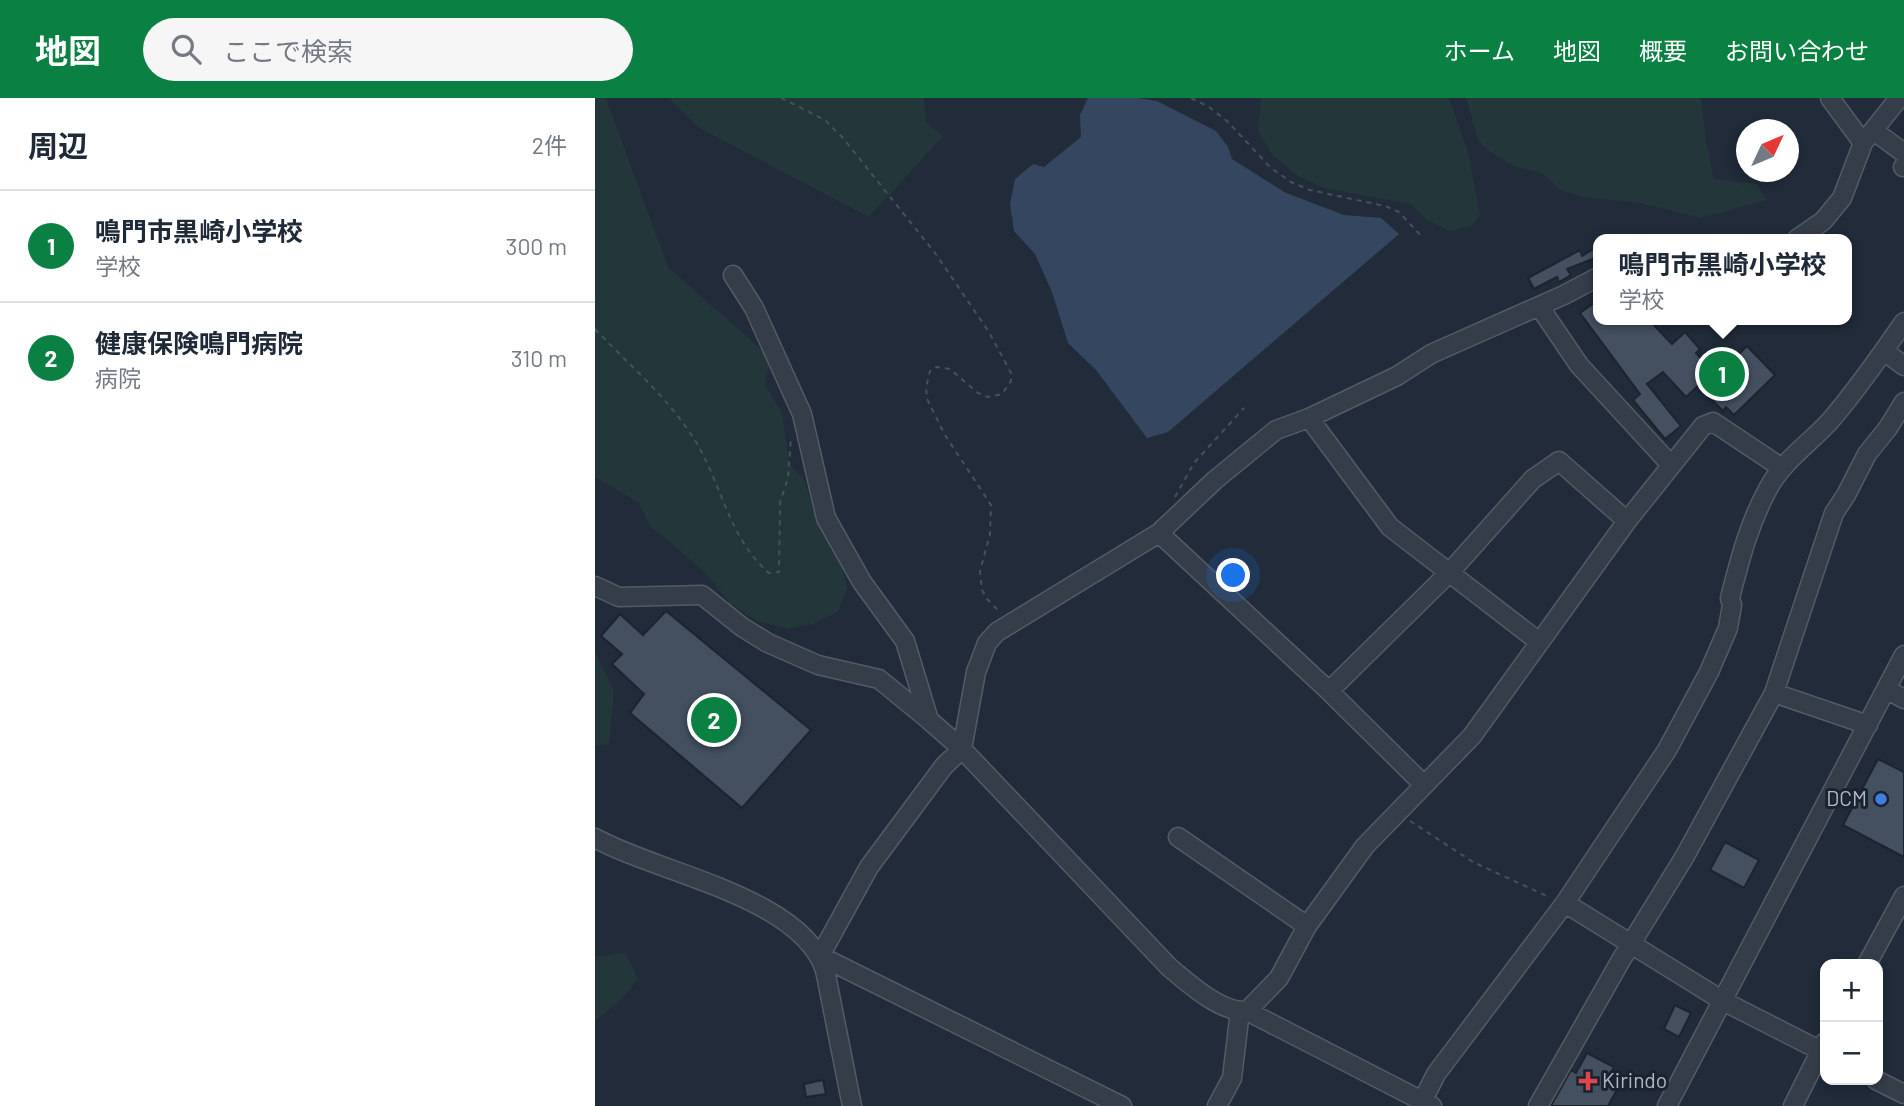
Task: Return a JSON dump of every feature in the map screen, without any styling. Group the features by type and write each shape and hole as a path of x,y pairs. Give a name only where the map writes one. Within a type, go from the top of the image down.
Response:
{"street":[{"path":"1831,98 1868,137 1904,153"},
{"path":"1804,234 1823,221 1842,198 1868,137 1899,98"},
{"path":"733,275 754,308 802,414 826,518 862,582 905,641 929,720"},
{"path":"852,1106 820,956 869,867 944,766 962,749 976,672 987,643 997,632 1159,533 1215,480 1276,430 1309,418 1397,376 1431,354 1593,279"},
{"path":"1539,306 1579,365 1670,464"},
{"path":"595,586 619,597 702,594 742,627 768,643 818,664 879,679 962,749 1169,967 1201,994 1243,1011 1425,1104 1436,1074 1565,903 1667,750 1709,672 1728,628 1732,605 1730,598 1749,527 1769,485 1782,468 1813,440 1834,416 1904,322"},
{"path":"1884,351 1904,366"},
{"path":"1538,1106 1685,856 1774,693 1834,513 1867,454 1888,428 1904,401"},
{"path":"1309,418 1390,527 1538,641"},
{"path":"1217,1106 1232,1078 1243,1011 1279,978 1307,926 1365,846 1472,736 1627,521 1703,425 1713,422 1782,468"},
{"path":"1329,691 1450,572 1533,479 1559,461 1627,521"},
{"path":"1159,533 1329,691 1424,785"},
{"path":"1667,1106 1904,655"},
{"path":"1886,689 1904,699"},
{"path":"1774,693 1868,725"},
{"path":"1178,837 1307,926"},
{"path":"595,838 644,860 719,887 758,906 794,927 820,956 1122,1106"},
{"path":"1870,959 1899,917 1904,896"},
{"path":"1565,903 1723,1001 1820,1047"},
{"path":"1793,1106 1820,1056"},
{"path":"1883,1084 1904,1094"}],"path":[{"path":"782,98 825,120 843,138 935,253 989,332 1011,373 1011,381 1002,394 988,397 978,393 950,369 936,367 930,371 926,388 927,399 944,435 991,505 990,534 979,571 982,590 986,599 1012,624"},
{"path":"1191,98 1209,107 1227,121 1272,168 1291,182 1310,190 1385,206 1399,212 1423,237"},
{"path":"595,329 675,412 711,470 734,529 754,560 769,573 779,572 780,503 790,469 791,434"},
{"path":"1174,498 1194,463 1244,408"},
{"path":"1398,811 1420,830 1473,862 1565,903"}],"green space":[{"path":"595,98 606,98 668,267 771,358 764,384 782,412 789,464 804,479 816,519 833,535 847,588 838,612 813,624 788,629 757,621 730,603 710,578 651,527 639,503 595,477"},
{"path":"668,98 924,98 926,122 943,136 869,217 699,128"},
{"path":"1261,98 1449,98 1468,152 1480,215 1471,226 1450,231 1427,220 1411,204 1324,188 1298,176 1273,156 1258,131"},
{"path":"1466,98 1701,98 1714,179 1757,184 1767,200 1701,218 1640,203 1582,197 1560,190 1542,173 1516,167 1490,152 1478,140"},
{"path":"595,652 614,690 609,744 595,746"},
{"path":"625,953 638,979 623,998 595,1021 595,957"}],"water":[{"path":"1088,98 1138,98 1157,101 1216,131 1228,147 1232,159 1286,193 1344,215 1381,218 1399,234 1168,432 1147,438 1096,370 1068,343 1052,292 1035,254 1014,231 1010,204 1015,179 1033,164 1044,167 1081,137 1080,115"}],"building":[{"path":"1593,249 1593,259 1567,269 1571,275 1559,282 1557,277 1534,289 1528,278 1580,250 1582,256"},
{"path":"1593,304 1593,325 1654,325 1672,344 1685,332 1700,349 1696,353 1717,376 1747,346 1775,375 1734,415 1726,407 1723,411 1698,386 1686,397 1663,372 1647,384 1681,426 1665,439 1633,400 1640,394 1580,313"},
{"path":"666,611 811,730 742,808 630,713 644,694 612,664 622,654 601,636 620,614 643,635"},
{"name":"DCM","path":"1878,759 1904,772 1904,857 1843,825"},
{"path":"1725,842 1759,860 1744,888 1710,870"},
{"path":"1675,1005 1691,1013 1679,1037 1664,1029"},
{"name":"Kirindo","path":"1587,1053 1614,1067 1608,1078 1620,1084 1608,1106 1551,1106 1571,1070 1576,1073"},
{"path":"823,1080 826,1094 806,1097 804,1084"}],"place":[{"name":"鳴門市黒崎小学校","path":"1722,374"},
{"name":"健康保険鳴門病院","path":"714,720"},
{"name":"DCM","path":"1881,799"},
{"name":"Kirindo","path":"1588,1081"}]}
